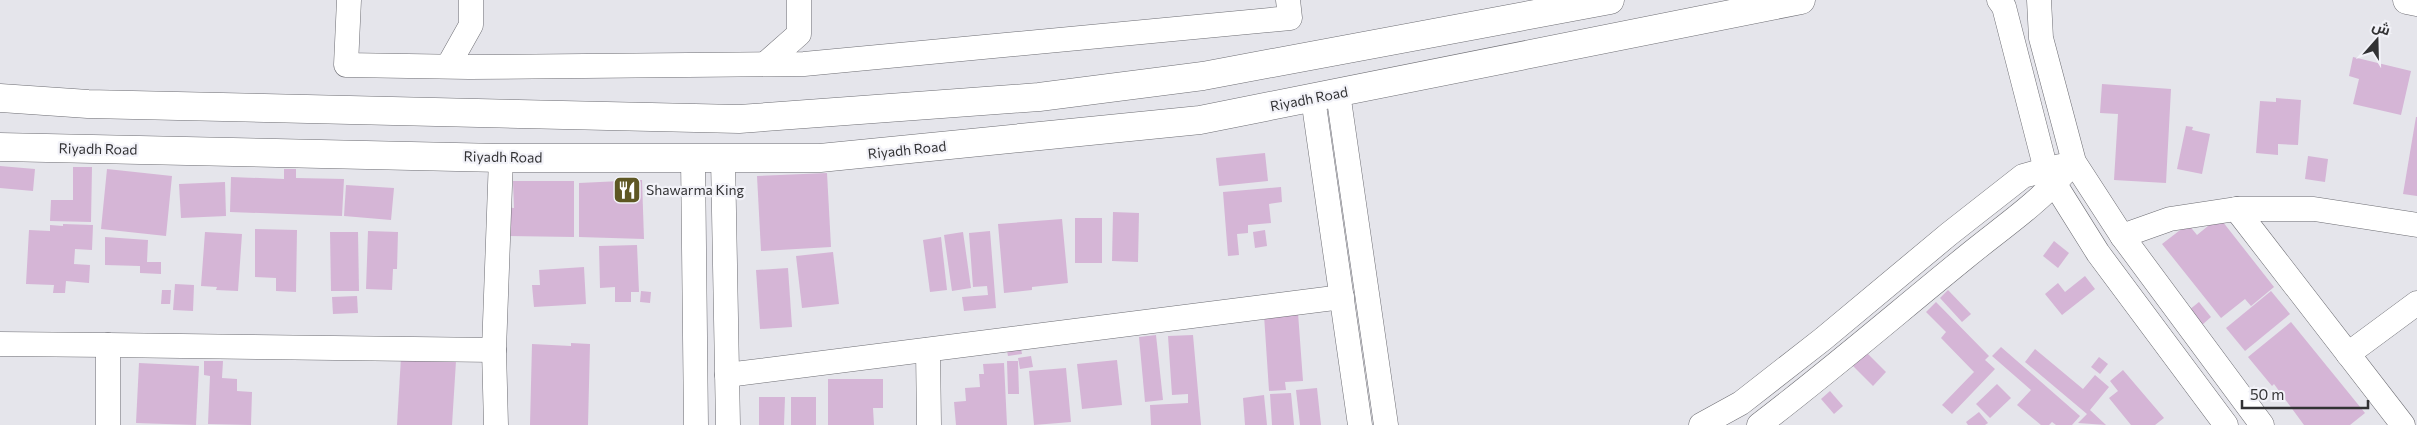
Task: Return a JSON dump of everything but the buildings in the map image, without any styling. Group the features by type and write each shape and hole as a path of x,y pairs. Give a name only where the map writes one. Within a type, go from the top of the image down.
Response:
{"main road":[{"path":"0,98 88,104 739,119 1039,97 1203,76 1531,8 1610,0"},
{"name":"Riyadh Road","path":"0,146 501,158 820,158 1200,120 1801,0"},
{"path":"2407,0 2417,2"},
{"path":"0,86 88,104"}],"street":[{"path":"349,0 346,64 458,61 804,64 1290,18 1288,0"},
{"path":"458,61 470,25 471,0"},
{"path":"764,64 799,34 799,0"},
{"path":"1999,0 2004,7 2050,177 2098,253 2226,425"},
{"path":"2039,0 2041,38 2074,162 2122,236 2262,425"},
{"path":"1326,95 1342,297 1360,425"},
{"path":"1326,95 1386,425"},
{"path":"496,425 494,350 501,158"},
{"path":"693,158 696,425"},
{"path":"723,158 728,425"},
{"path":"1701,425 1741,403 1823,339 1949,234 2023,176 2050,177 2074,162"},
{"path":"1759,425 1841,362 1967,256 2042,197 2050,177"},
{"path":"2122,236 2170,219 2236,209 2314,209 2417,225"},
{"path":"2236,209 2403,425"},
{"path":"727,375 1342,297"},
{"path":"2348,354 2417,303"},
{"path":"0,344 494,350"},
{"path":"108,345 108,425"},
{"path":"928,350 929,425"}],"place":[{"name":"Shawarma King","path":"627,190"}]}
